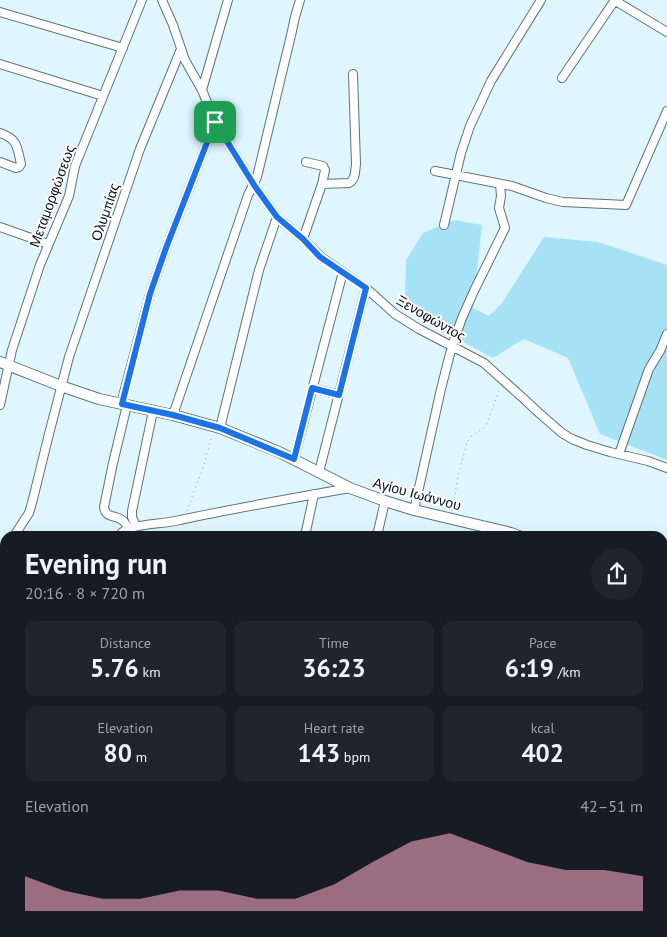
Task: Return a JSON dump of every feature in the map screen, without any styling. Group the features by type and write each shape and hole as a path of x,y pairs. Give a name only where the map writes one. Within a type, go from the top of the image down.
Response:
{"street":[{"name":"Μεταμορφώσεως","path":"0,405 4,364 17,334 48,244 69,196 75,166 142,0"},
{"name":"Ξενοφώντος","path":"162,0 181,49 192,74 202,90 215,122 254,185 277,217 303,239 320,257 366,288 404,321 484,364 562,433 587,445 667,468"},
{"path":"202,90 228,0"},
{"path":"173,415 248,195 257,177 294,17 300,0"},
{"path":"444,225 461,153 481,100 541,0"},
{"path":"562,78 615,0 667,32"},
{"path":"0,12 123,48"},
{"name":"Ολυμπίας","path":"17,531 29,513 32,503 69,357 137,158 181,49"},
{"path":"0,64 103,96"},
{"path":"322,184 349,183 354,178 356,164 353,74"},
{"path":"435,170 512,186 563,202 626,204 667,111"},
{"path":"132,527 120,518 107,514 104,511 124,405 150,294 215,122"},
{"path":"0,133 15,141 21,164 16,168 0,162"},
{"path":"303,239 322,184 324,168 323,166 306,162"},
{"path":"414,510 452,346 474,291 505,228 498,208 501,196 500,184"},
{"path":"217,427 259,270 277,217"},
{"path":"0,227 48,244"},
{"path":"294,459 343,272"},
{"path":"320,472 366,288"},
{"path":"619,454 649,369 660,351 667,334"},
{"name":"Αγίου Ιωάννου","path":"4,364 99,399 173,415 217,427 294,459 350,488 385,501 414,510 504,531"},
{"path":"312,388 339,395"},
{"path":"132,527 132,511 153,411"},
{"path":"123,531 132,527 187,519 350,488"},
{"path":"306,531 314,494"},
{"path":"378,531 385,501"}],"path":[{"path":"446,517 453,505 467,442 486,426 503,380"},
{"path":"187,519 189,504 217,427"}],"shaded area":[{"path":"454,220 482,225 473,308 489,316 502,303 544,237 598,242 667,265 667,460 600,434 568,358 524,339 493,358 432,325 405,299 406,260 423,233"}],"route":[{"path":"215,122 267,205 277,217 303,239 320,257 366,288 339,395 312,388 294,459 220,428 122,404 150,294 215,122"}]}
